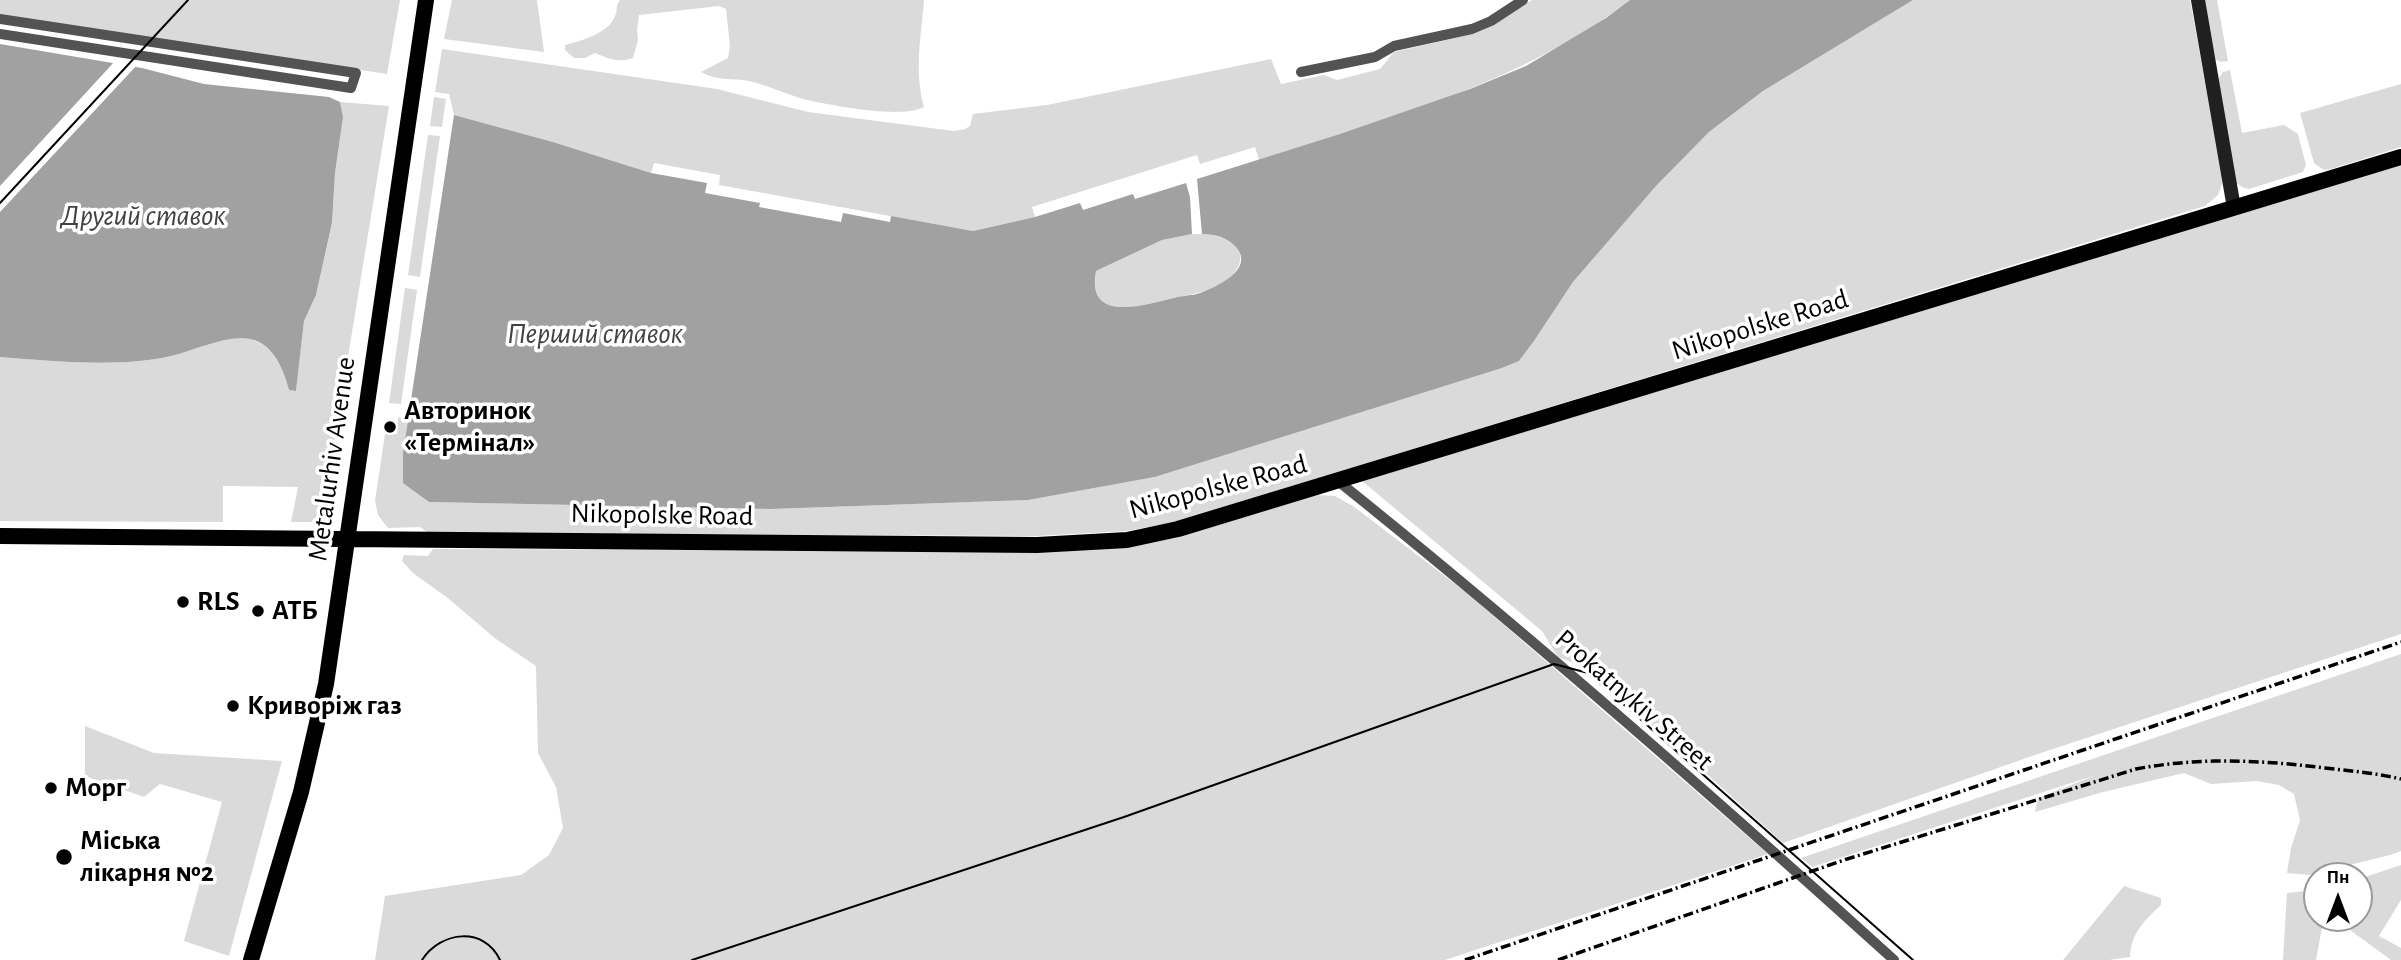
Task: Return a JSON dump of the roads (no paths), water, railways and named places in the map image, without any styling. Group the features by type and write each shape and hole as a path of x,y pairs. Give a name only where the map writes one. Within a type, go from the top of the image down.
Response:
{"main road":[{"name":"Metalurhiv Avenue","path":"251,960 316,736 326,684 426,0"},
{"name":"Nikopolske Road","path":"0,536 1037,545 1127,540 1178,529 1338,481 2401,157"}],"street":[{"path":"1301,72 1375,57 1394,46 1472,29 1491,21 1522,0"},
{"path":"2197,0 2234,208"},
{"path":"0,19 356,73 351,88 0,34"},
{"path":"78,46 81,32"},
{"path":"284,78 287,63"},
{"name":"Prokatnykiv Street","path":"1338,481 1471,588 1785,861 1894,960"}],"water":[{"name":"Перший ставок","path":"1630,0 1913,0 1763,91 1709,132 1656,186 1573,282 1519,361 1502,368 1155,477 1028,500 771,509 429,502 403,483 403,453 454,115 651,173 707,183 705,193 760,203 759,207 841,222 843,213 890,222 891,216 973,231 1035,217 1080,203 1083,210 1133,194 1135,199 1186,183 1190,197 1192,234 1162,240 1096,271 1095,288 1100,299 1108,305 1134,307 1200,293 1224,282 1241,263 1241,255 1229,241 1202,234 1197,179 1340,134 1470,89 1526,66 1606,18"},
{"name":"Другий ставок","path":"0,44 142,68 204,84 329,97 340,102 343,117 335,173 332,223 316,295 304,321 296,391 289,390 271,351 259,342 249,339 216,342 171,356 130,362 86,363 0,357"}],"tram line":[{"path":"0,203 188,0"},
{"path":"692,960 1124,817 1554,664 1588,673 1913,960"},
{"path":"422,960 440,943 462,936 484,942 500,960"}],"railway":[{"path":"1465,960 2401,642"},
{"path":"1558,960 1844,860 2136,769 2207,761 2254,762 2354,771 2401,779"}],"place":[{"name":"Авторинок «Термінал»","path":"390,427"},
{"name":"RLS","path":"183,602"},
{"name":"АТБ","path":"258,611"},
{"name":"Криворіж газ","path":"233,706"},
{"name":"Морг","path":"51,788"},
{"name":"Міська лікарня №2","path":"64,857"}]}
